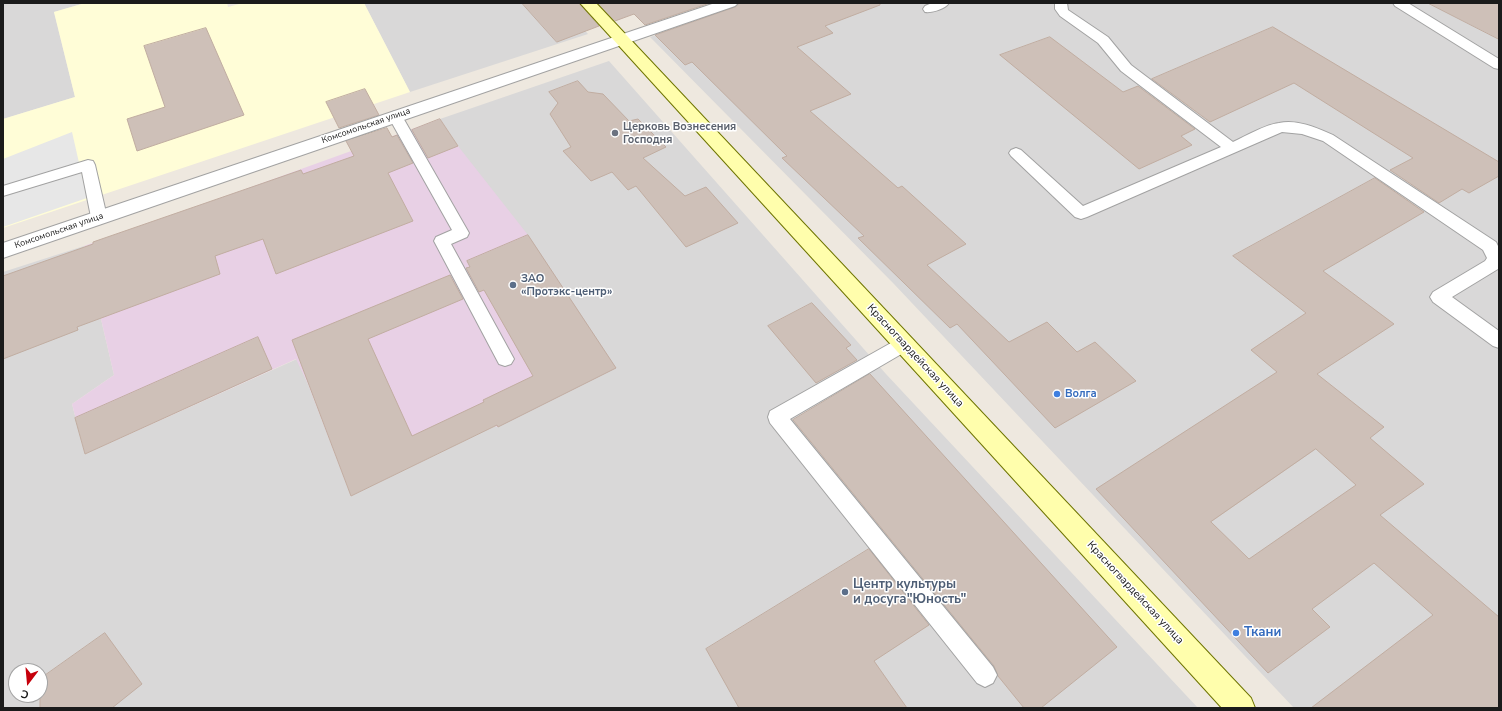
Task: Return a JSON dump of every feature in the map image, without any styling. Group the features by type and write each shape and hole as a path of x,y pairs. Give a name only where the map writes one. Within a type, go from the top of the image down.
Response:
{"street":[{"name":"Красногвардейская улица","path":"588,3 1241,708"},
{"name":"Комсомольская улица","path":"3,251 395,116 730,3"}],"lane":[{"path":"929,9 943,3"},
{"path":"1061,3 1061,9 1064,13 1103,40 1126,68 1232,148"},
{"path":"1399,3 1499,65"},
{"path":"395,116 461,234 442,241 505,359"},
{"path":"1016,154 1081,213 1280,127 1295,126 1312,131 1328,138 1490,246 1495,258 1492,265 1439,298 1499,341"},
{"path":"3,191 88,164 99,217"},
{"path":"904,344 777,417 985,675"}],"shaded area":[{"path":"3,3 85,3 54,12 75,97 3,119"},
{"path":"85,3 227,3 228,7 243,3 364,3 410,92 3,228 3,119 75,97 54,12"},
{"path":"364,3 560,3 588,34 410,92"},
{"path":"748,3 1499,3 1499,708 1294,708 894,284 650,37"},
{"path":"609,61 886,374 1198,708 3,708 3,272 84,246 114,375 72,404 85,454 297,359 351,496 495,426 498,427 458,146 440,119"},
{"path":"440,119 458,146 528,235 616,368 498,427 494,426 351,496 308,384 296,359 85,454 72,404 114,375 84,246"},
{"path":"72,132 87,198 3,227 3,159"}],"building":[{"path":"522,3 579,3 599,26 557,42"},
{"path":"598,3 710,3 645,25 634,14 615,21"},
{"path":"740,3 880,3 880,5 825,26 833,33 797,47 851,94 810,111 898,188 902,186 966,244 927,265 1009,342 1047,322 1077,352 1095,342 1136,381 1055,428 957,324 950,328 858,238 864,236 782,158 787,156 692,62 685,65 655,35 735,7"},
{"path":"1428,3 1499,3 1499,39"},
{"path":"1273,27 1499,162 1499,176 1469,193 1462,189 1439,203 1390,170 1413,158 1294,83 1210,122 1152,79"},
{"path":"206,28 244,115 137,151 127,119 165,107 144,46"},
{"path":"1050,37 1123,92 1138,86 1195,129 1181,136 1192,145 1139,169 1000,55"},
{"name":"Церковь Вознесения Господня","path":"578,81 588,92 603,94 629,121 638,119 666,147 643,158 685,196 706,187 738,223 686,247 636,186 628,190 612,172 591,181 563,151 571,147 550,114 558,103 549,92"},
{"path":"365,89 379,115 339,128 326,102"},
{"path":"440,119 458,146 428,158 412,130"},
{"path":"387,128 392,137 397,135 413,163 388,173 413,221 276,274 263,239 215,256 220,274 77,327 78,330 3,359 3,276 93,244 93,242 301,170 303,174 354,156 346,141"},
{"path":"1375,178 1424,212 1323,271 1394,324 1317,374 1384,427 1370,438 1424,484 1380,515 1499,617 1499,708 1311,708 1433,615 1374,563 1312,609 1330,627 1268,673 1096,489 1277,372 1251,350 1306,313 1233,256","holes":["1316,449 1356,485 1249,559 1211,522"]},
{"path":"528,235 616,368 498,427 497,425 351,496 292,340 450,275 463,299 368,339 412,436 484,402 483,400 533,376 484,290 479,292 466,268 470,267 467,261"},
{"path":"812,303 851,345 846,348 857,360 816,383 768,326"},
{"path":"258,337 272,369 85,454 75,418"},
{"path":"870,374 1117,647 1041,708 1024,708 998,676 994,666 793,420"},
{"name":"Центр культуры и досуга\"Юность\"","path":"869,549 929,625 874,661 907,708 739,708 706,649"},
{"path":"105,633 142,684 112,708 40,708 40,703 48,703 48,673"}],"place":[{"name":"Церковь Вознесения Господня","path":"615,133"},
{"name":"ЗАО «Протэкс-центр»","path":"513,285"},
{"name":"Волга","path":"1057,394"},
{"name":"Центр культуры и досуга\"Юность\"","path":"845,592"},
{"name":"Ткани","path":"1236,633"}]}
